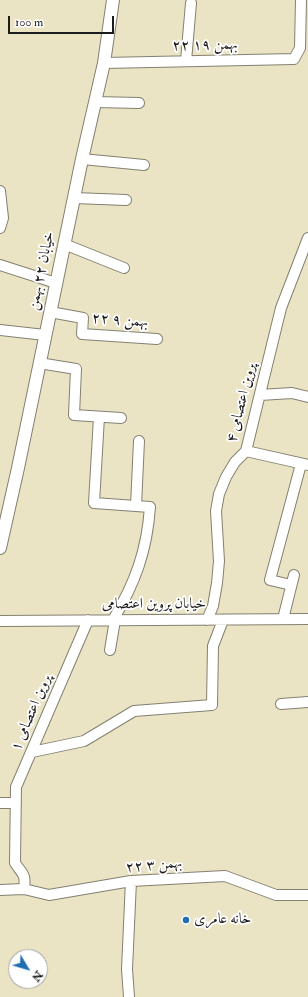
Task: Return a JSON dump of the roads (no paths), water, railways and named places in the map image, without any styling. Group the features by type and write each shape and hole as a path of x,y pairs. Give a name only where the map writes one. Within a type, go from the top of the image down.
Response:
{"main road":[{"name":"خیابان ۲۲ بهمن","path":"0,548 82,159 104,62 113,0"}],"street":[{"path":"300,0 304,49"},
{"path":"186,61 191,3"},
{"name":"۲۲ بهمن ۱۹","path":"104,62 294,59 304,49"},
{"path":"95,102 139,103"},
{"path":"82,159 144,165"},
{"path":"0,191 3,218 0,228"},
{"path":"74,198 126,200"},
{"name":"پروین اعتصامی ۴","path":"207,620 217,584 219,561 216,511 219,494 226,477 235,462 246,451 281,308 308,238"},
{"path":"64,244 124,268"},
{"path":"0,265 56,283"},
{"name":"۲۲ بهمن ۹","path":"50,312 83,318 82,334 157,339"},
{"path":"0,330 45,335"},
{"path":"39,363 76,369 74,415 121,418"},
{"path":"260,395 292,393 308,398"},
{"path":"98,417 94,503 150,507 149,524 140,564 114,620 110,650"},
{"path":"136,506 139,441"},
{"path":"246,451 305,464 270,580 291,585"},
{"path":"283,619 294,575"},
{"name":"خیابان پروین اعتصامی","path":"0,621 308,619"},
{"name":"پروین اعتصامی ۱","path":"24,889 25,879 23,873 15,863 16,787 88,620"},
{"path":"32,752 84,741 134,711 212,704 213,646 223,620"},
{"path":"281,704 308,702"},
{"path":"0,803 16,803"},
{"name":"۲۲ بهمن ۳","path":"0,890 24,889 49,896 131,882 225,876 276,895 308,894"},
{"path":"130,997 127,969 131,882"}],"place":[{"name":"خانه عامری","path":"186,920"}]}
